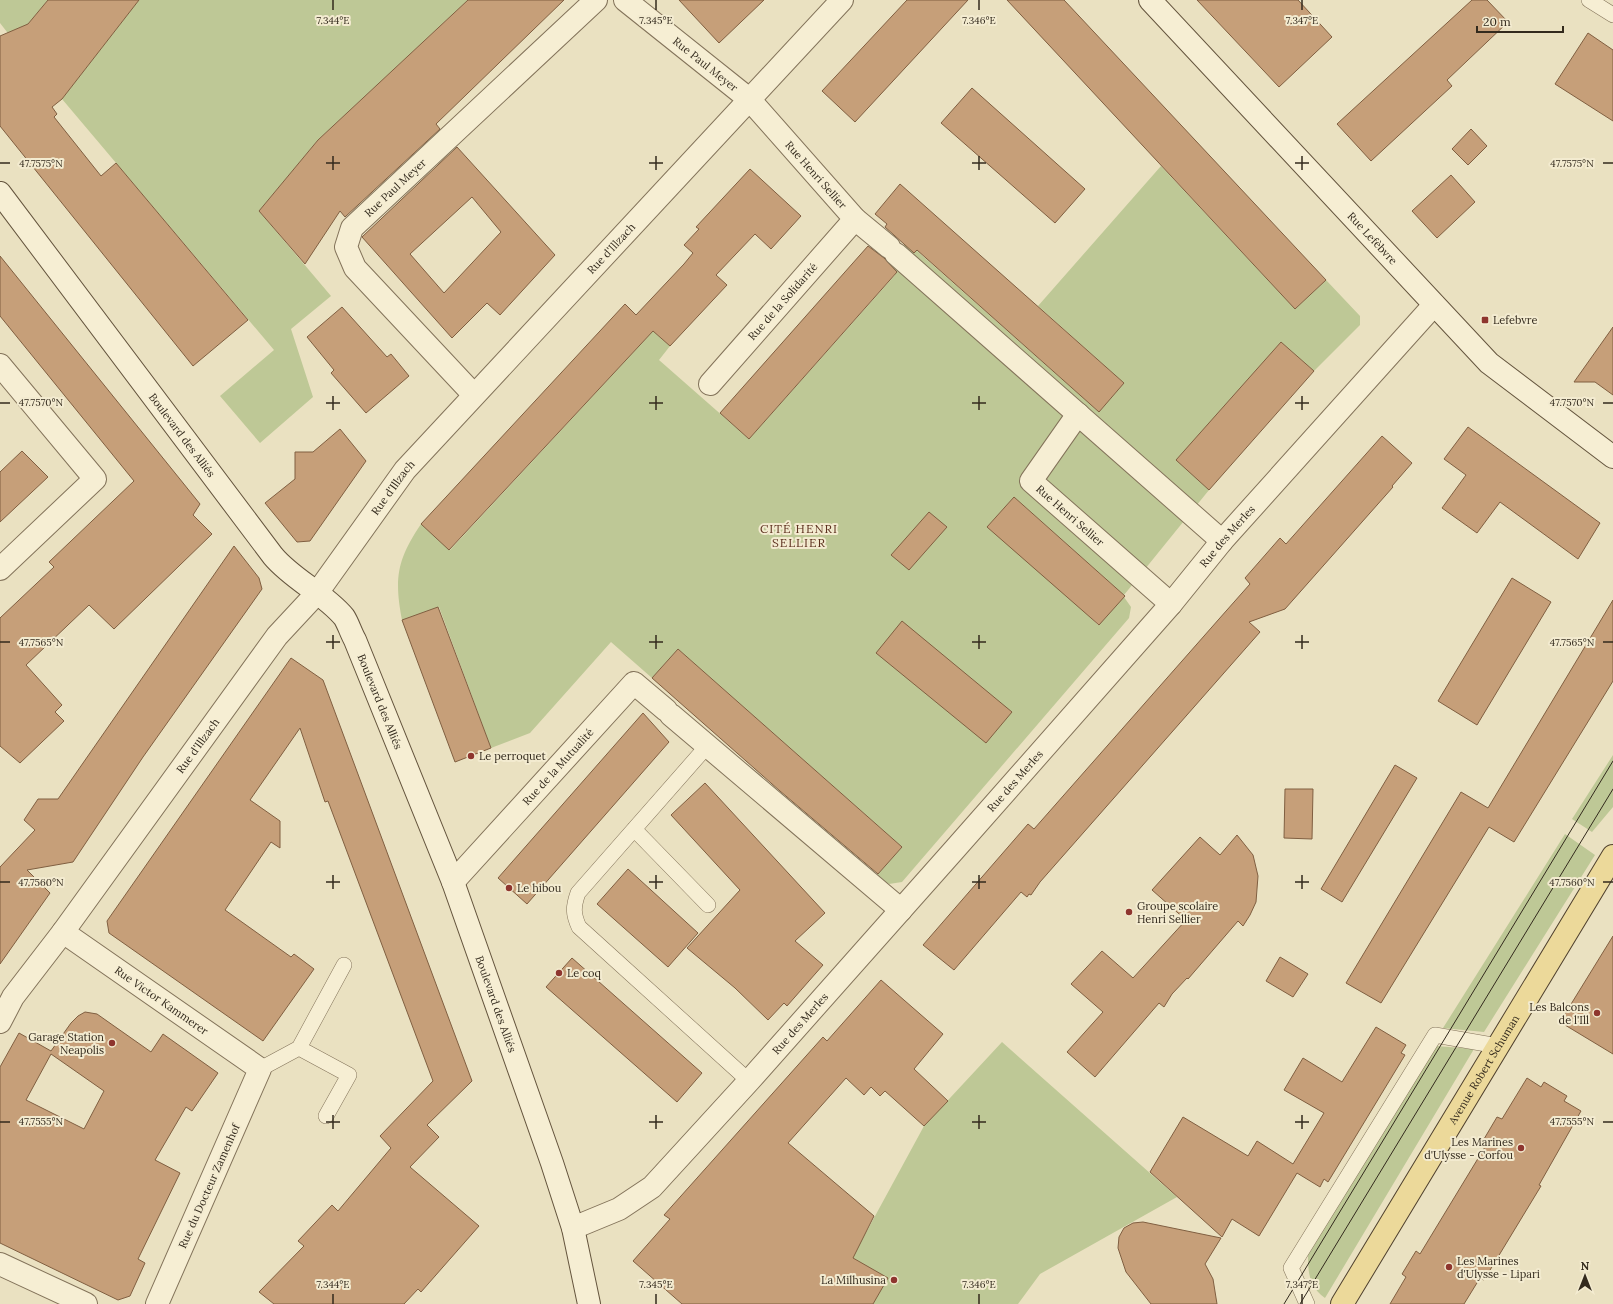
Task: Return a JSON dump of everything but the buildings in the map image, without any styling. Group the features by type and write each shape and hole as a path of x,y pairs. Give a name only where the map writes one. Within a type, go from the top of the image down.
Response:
{"main road":[{"name":"Avenue Robert Schuman","path":"1342,1304 1498,1046 1611,864"}],"street":[{"name":"Rue Paul Meyer","path":"474,395 356,268 346,247 352,228 596,0"},
{"name":"Rue Paul Meyer","path":"625,0 749,99"},
{"name":"Rue d'Illzach","path":"0,1022 7,992 63,932 277,636 317,593 405,470 842,0"},
{"name":"Rue Lefèbvre","path":"1150,0 1489,363 1613,457"},
{"name":"Rue Henri Sellier","path":"749,99 855,219 1222,541"},
{"name":"Boulevard des Alliés","path":"0,193 273,556 280,564 317,593 344,618 355,640 453,882 552,1163 573,1228 589,1304"},
{"name":"Rue de la Solidarité","path":"710,384 855,219"},
{"name":"Rue des Merles","path":"573,1228 619,1209 652,1187 749,1081 1171,604 1222,541 1434,305"},
{"path":"0,365 95,479 0,569"},
{"name":"Rue Henri Sellier","path":"1078,414 1031,480 1171,604"},
{"name":"Rue de la Mutualité","path":"453,882 634,683 900,910"},
{"name":"Rue Victor Kammerer","path":"63,932 260,1069"},
{"name":"Rue du Docteur Zamenhof","path":"157,1304 260,1069"},
{"path":"0,1264 86,1304"}],"lane":[{"path":"1591,0 1613,15"},
{"path":"708,746 578,893 574,904 573,915 579,927 749,1081"},
{"path":"634,829 708,905"},
{"path":"260,1069 299,1048 344,965"},
{"path":"1307,1304 1291,1268 1435,1035 1498,1046"},
{"path":"299,1048 349,1075 326,1116"}],"green space":[{"path":"0,0 48,0 14,41 0,23"},
{"path":"139,0 468,0 318,140 259,211 331,296 291,329 313,397 260,443 220,396 274,350 62,99"},
{"path":"1161,166 1295,309 1326,280 1360,316 1360,325 1314,371 1281,342 1177,460 1209,490 1124,595 1014,497 988,526 1045,573 1098,625 1124,597 1131,607 1129,618 902,882 889,884 876,876 902,847 678,649 652,678 611,642 530,733 491,748 439,607 402,620 398,581 402,559 421,524 450,550 653,331 670,346 659,360 749,439 895,275 886,266 907,242 1099,412 1124,383 1038,306"},
{"path":"1613,755 1613,807 1592,832 1572,819"},
{"path":"1565,834 1595,855 1484,1032 1443,1028"},
{"path":"1002,1042 1177,1197 1040,1274 1018,1304 822,1304 868,1229 924,1126"},
{"path":"1436,1046 1474,1049 1325,1298 1315,1288 1310,1278 1308,1252"}],"tram line":[{"path":"1284,1304 1613,761"},
{"path":"1300,1304 1613,789"}],"place":[{"name":"Lefebvre","path":"1485,320"},
{"name":"Le perroquet","path":"471,756"},
{"name":"Le hibou","path":"509,888"},
{"name":"Groupe scolaire Henri Sellier","path":"1129,912"},
{"name":"Le coq","path":"559,973"},
{"name":"Les Balcons de l'Ill","path":"1597,1013"},
{"name":"Garage Station Neapolis","path":"112,1043"},
{"name":"Les Marines d'Ulysse - Corfou","path":"1521,1148"},
{"name":"Les Marines d'Ulysse - Lipari","path":"1449,1267"},
{"name":"La Milhusina","path":"894,1280"}],"district":[{"name":"CITÉ HENRI SELLIER","path":"799,536"}]}
